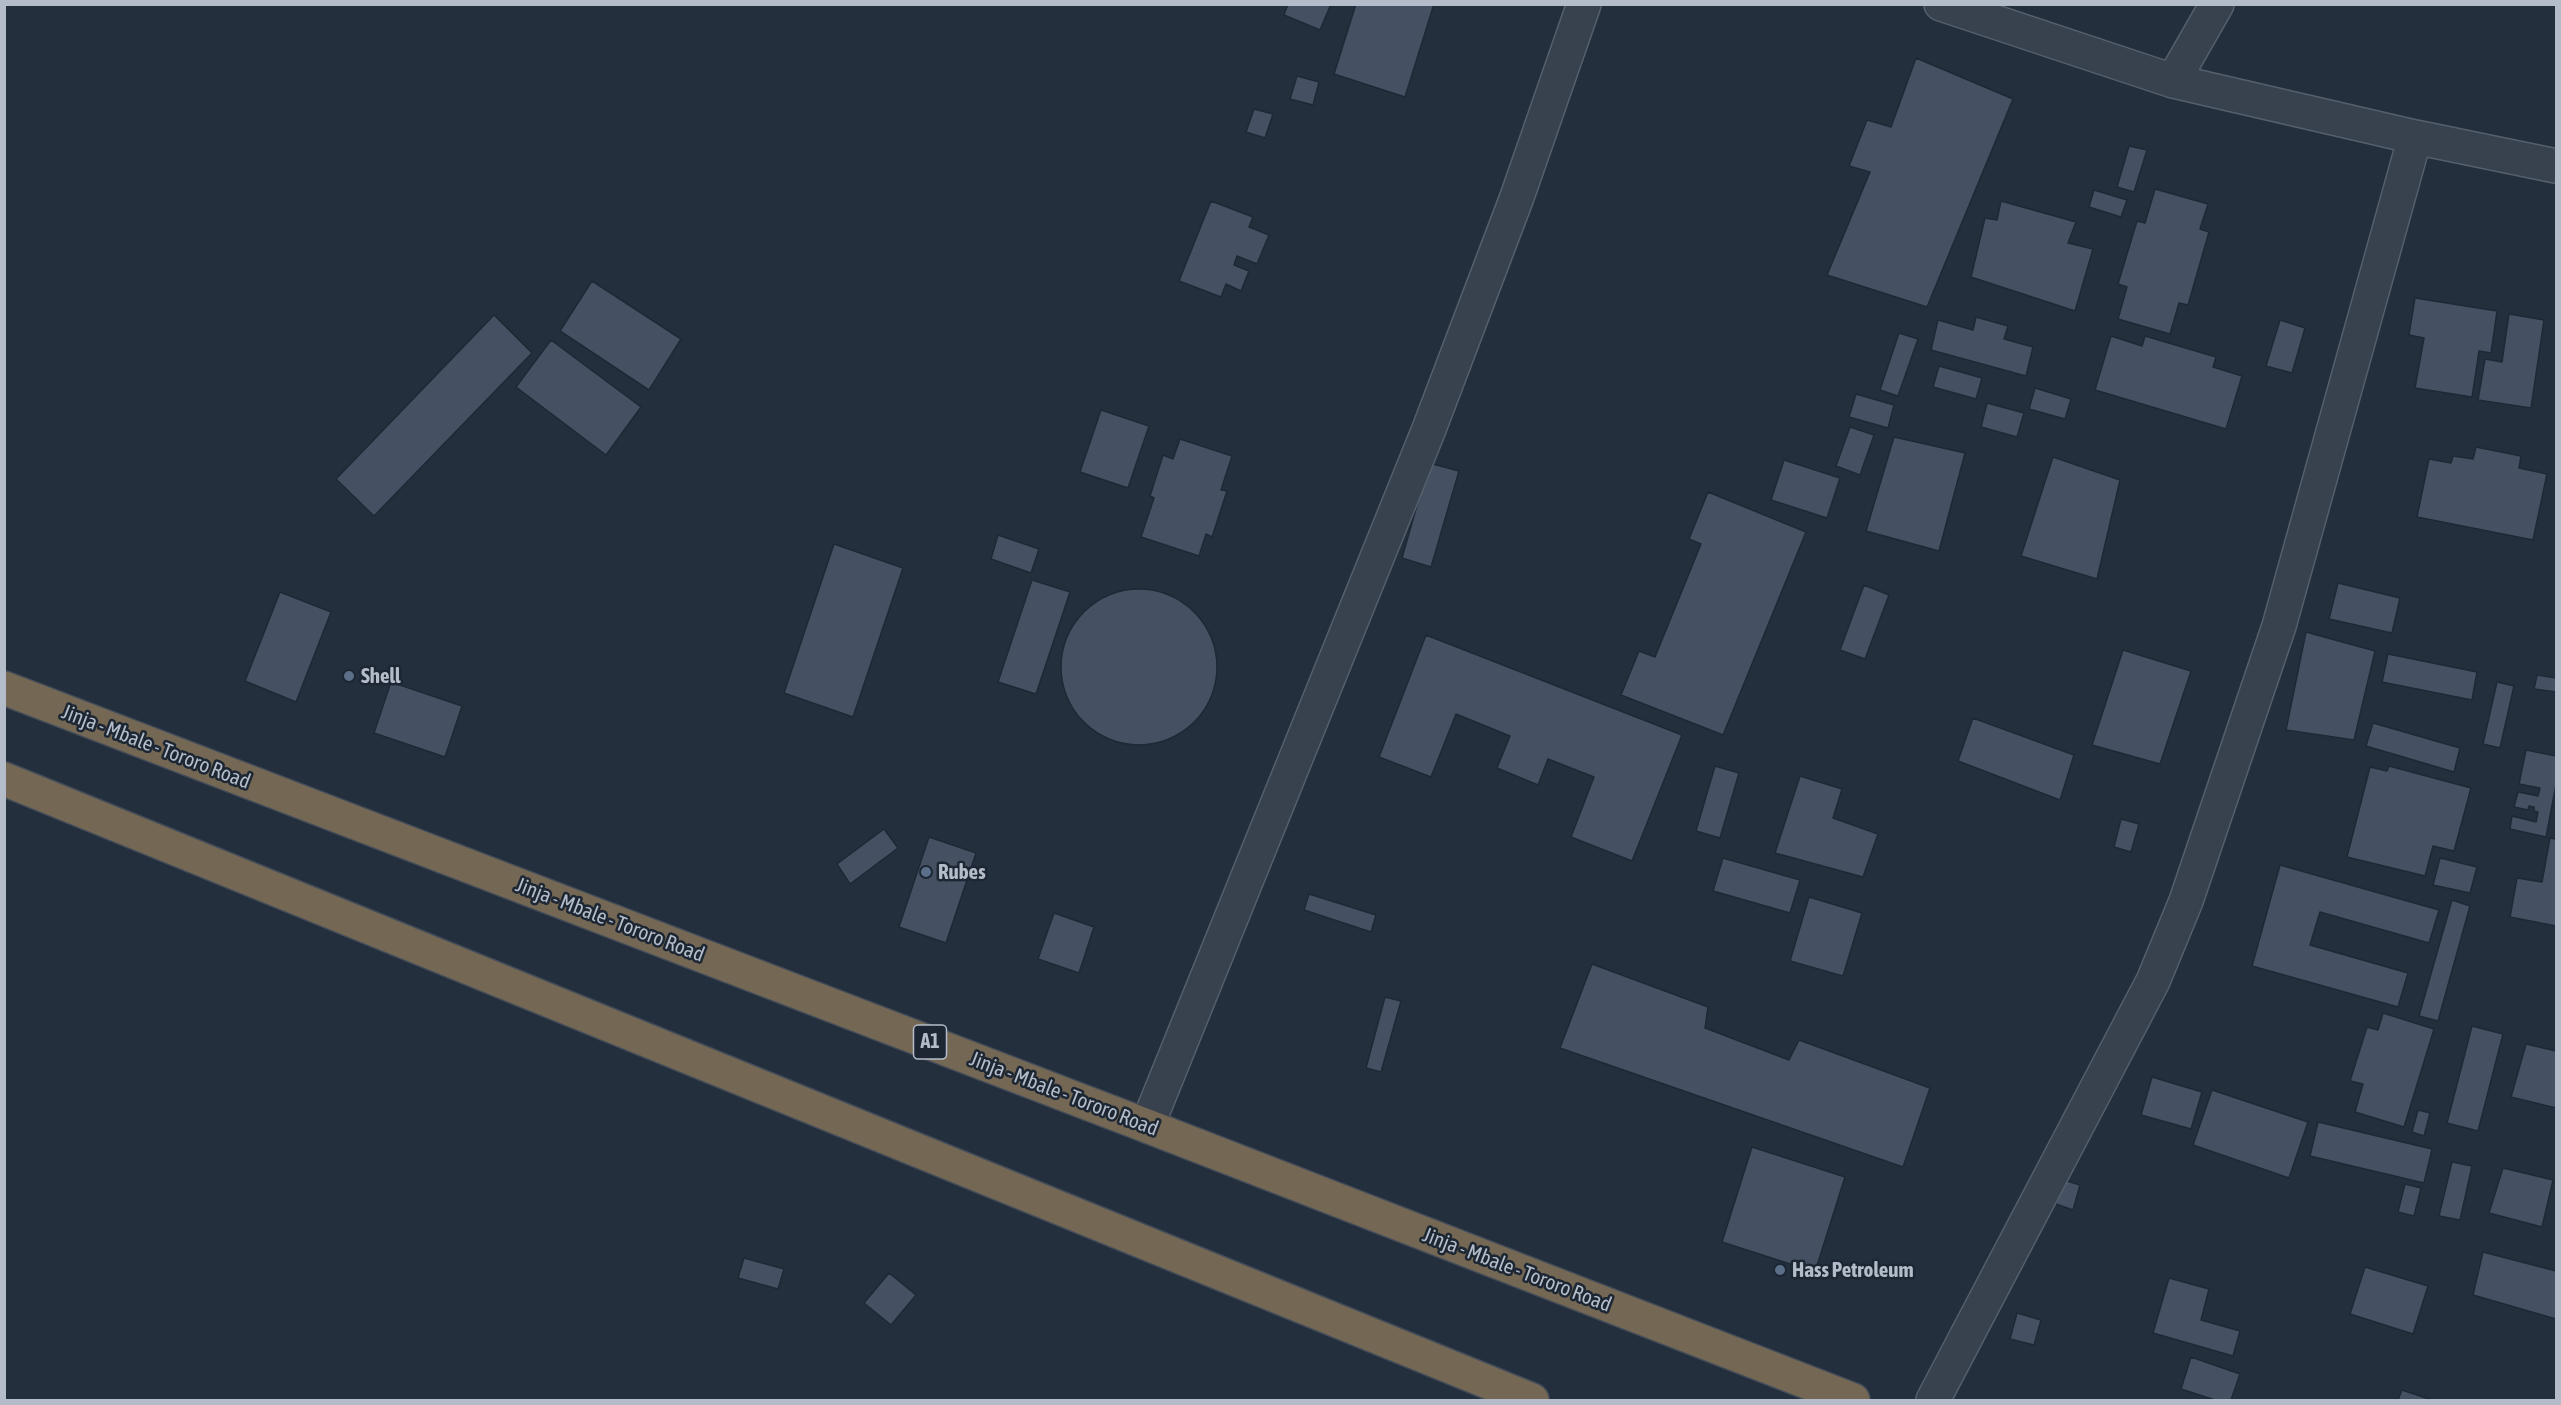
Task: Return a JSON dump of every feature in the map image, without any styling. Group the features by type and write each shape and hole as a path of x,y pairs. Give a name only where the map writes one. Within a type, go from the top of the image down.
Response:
{"highway":[{"name":"Jinja - Mbale - Tororo Road","path":"4,688 1147,1126 1853,1401"},
{"path":"4,779 1532,1401"}],"street":[{"path":"1147,1126 1429,429 1517,197 1584,4"},
{"path":"1941,4 2173,81 2415,137 2556,166"},
{"path":"2173,81 2217,4"},
{"path":"1933,1401 2153,981 2186,901 2279,626 2415,137"}],"building":[{"path":"1288,4 1331,4 1320,30 1284,15"},
{"path":"1356,4 1434,4 1405,97 1334,74"},
{"path":"1916,58 2013,99 1927,307 1827,275 1870,172 1849,166 1867,120 1891,127"},
{"path":"1297,76 1319,82 1313,105 1290,99"},
{"path":"1254,109 1273,114 1265,138 1246,132"},
{"path":"2129,146 2147,150 2134,192 2117,187"},
{"path":"2155,189 2208,204 2200,229 2209,232 2188,305 2179,303 2170,334 2118,319 2127,287 2118,284 2137,221 2145,223"},
{"path":"2094,190 2127,200 2121,217 2089,207"},
{"path":"1211,201 1253,217 1249,227 1269,235 1257,264 1237,256 1234,265 1249,271 1241,291 1226,284 1221,297 1179,281"},
{"path":"2001,201 2076,222 2068,243 2093,249 2075,311 1971,277 1985,218 1997,220"},
{"path":"592,281 681,339 649,390 560,331"},
{"path":"2415,298 2497,311 2491,353 2479,351 2472,397 2415,388 2424,338 2409,335"},
{"path":"2509,314 2544,320 2531,408 2478,400 2485,359 2502,362"},
{"path":"494,315 532,353 374,516 336,479"},
{"path":"1976,317 2008,326 2004,339 2033,347 2026,376 1931,350 1938,320 1973,330"},
{"path":"2280,320 2305,328 2292,373 2266,366"},
{"path":"1899,333 1918,339 1898,396 1880,390"},
{"path":"2111,336 2142,346 2145,336 2216,357 2213,367 2242,376 2226,429 2095,390"},
{"path":"551,340 641,407 606,455 516,387"},
{"path":"1939,366 1982,378 1976,399 1933,387"},
{"path":"2035,388 2071,399 2065,419 2029,409"},
{"path":"1856,394 1894,405 1888,428 1849,417"},
{"path":"1987,403 2024,413 2017,437 1981,427"},
{"path":"1101,410 1149,426 1128,488 1080,472"},
{"path":"1850,427 1874,435 1860,475 1836,466"},
{"path":"1894,437 1965,453 1939,551 1866,531"},
{"path":"1180,439 1232,456 1221,490 1227,491 1212,537 1206,534 1199,556 1141,537 1154,498 1150,496 1163,455 1173,459"},
{"path":"2476,447 2521,456 2519,468 2547,474 2533,540 2417,517 2429,459 2451,463 2453,456 2473,459"},
{"path":"2053,457 2120,480 2097,579 2021,556"},
{"path":"1784,460 1840,478 1827,518 1771,500"},
{"path":"1429,463 1459,471 1431,567 1402,558"},
{"path":"1708,492 1806,532 1723,735 1621,695 1639,651 1655,657 1701,544 1689,539"},
{"path":"998,535 1039,549 1031,573 991,559"},
{"path":"834,544 903,568 853,717 784,693"},
{"path":"1032,580 1070,592 1036,694 998,682"},
{"path":"2338,583 2400,598 2392,633 2329,619"},
{"path":"1864,585 1889,595 1865,659 1840,650"},
{"path":"1139,589 1154,590 1169,595 1194,612 1211,637 1216,652 1216,682 1211,697 1194,722 1169,739 1154,744 1139,745 1124,744 1109,739 1084,722 1067,697 1062,682 1061,667 1062,652 1067,637 1084,612 1109,595 1124,590"},
{"path":"280,592 331,612 296,702 245,681"},
{"path":"2306,632 2375,651 2354,740 2286,730"},
{"path":"1426,635 1682,735 1632,861 1571,837 1594,777 1548,759 1538,785 1497,768 1510,736 1456,714 1431,777 1379,757"},
{"path":"2123,650 2191,671 2160,764 2092,745"},
{"path":"2388,654 2477,672 2472,700 2382,682"},
{"path":"2537,675 2556,678 2556,692 2534,689"},
{"path":"391,682 462,706 445,757 374,733"},
{"path":"2497,682 2514,686 2500,748 2483,744"},
{"path":"1973,718 2074,755 2060,800 1958,761"},
{"path":"2373,723 2460,748 2454,772 2366,746"},
{"path":"2526,750 2556,756 2556,785 2546,837 2510,829 2512,816 2536,822 2538,812 2534,811 2534,807 2529,806 2528,810 2514,807 2518,792 2538,796 2540,788 2519,784"},
{"path":"1715,766 1739,773 1720,838 1696,831"},
{"path":"2389,766 2471,788 2454,851 2433,846 2425,876 2347,857 2370,767 2387,771"},
{"path":"1800,776 1842,789 1833,818 1878,834 1863,877 1775,853"},
{"path":"2121,819 2139,824 2131,852 2114,847"},
{"path":"884,829 898,848 850,884 837,864"},
{"path":"929,837 976,853 946,943 899,927"},
{"path":"2550,838 2556,839 2556,926 2510,917 2517,878 2542,882"},
{"path":"1723,858 1800,880 1790,913 1713,891"},
{"path":"2440,858 2477,867 2470,893 2433,885"},
{"path":"2280,865 2439,910 2429,943 2320,912 2310,945 2408,973 2398,1007 2252,966"},
{"path":"1309,894 1376,915 1371,932 1304,910"},
{"path":"1809,897 1862,913 1843,976 1790,961"},
{"path":"2452,900 2470,906 2438,1021 2419,1016"},
{"path":"1054,913 1094,927 1079,973 1038,959"},
{"path":"1592,964 1708,1007 1705,1028 1789,1060 1799,1040 1930,1088 1903,1167 1560,1048"},
{"path":"1385,997 1401,1001 1381,1072 1366,1068"},
{"path":"2383,1013 2434,1029 2404,1127 2355,1112 2363,1084 2350,1081 2367,1027 2378,1030"},
{"path":"2472,1026 2503,1034 2478,1131 2447,1123"},
{"path":"2526,1044 2556,1051 2556,1108 2511,1097"},
{"path":"2152,1077 2202,1092 2191,1129 2141,1115"},
{"path":"2212,1090 2308,1122 2289,1178 2193,1145"},
{"path":"2418,1110 2430,1113 2424,1136 2412,1132"},
{"path":"2318,1122 2432,1149 2424,1183 2310,1156"},
{"path":"1752,1147 1845,1177 1815,1272 1722,1242"},
{"path":"2452,1162 2472,1166 2460,1220 2439,1216"},
{"path":"2503,1168 2553,1180 2542,1227 2489,1213"},
{"path":"2064,1180 2080,1185 2073,1210 2056,1204"},
{"path":"2405,1184 2421,1188 2414,1216 2398,1212"},
{"path":"2483,1252 2556,1271 2556,1319 2473,1295"},
{"path":"744,1258 784,1269 778,1289 738,1278"},
{"path":"2365,1267 2428,1286 2413,1334 2350,1314"},
{"path":"889,1273 916,1295 891,1325 864,1303"},
{"path":"2169,1278 2209,1289 2201,1320 2240,1331 2233,1356 2153,1333"},
{"path":"2017,1313 2041,1320 2034,1345 2010,1339"},
{"path":"2191,1357 2240,1374 2231,1400 2215,1400 2181,1389"},
{"path":"2402,1390 2432,1400 2398,1400"}],"place":[{"name":"Shell","path":"349,676"},
{"name":"Rubes","path":"926,872"},
{"name":"Hass Petroleum","path":"1780,1270"}]}
